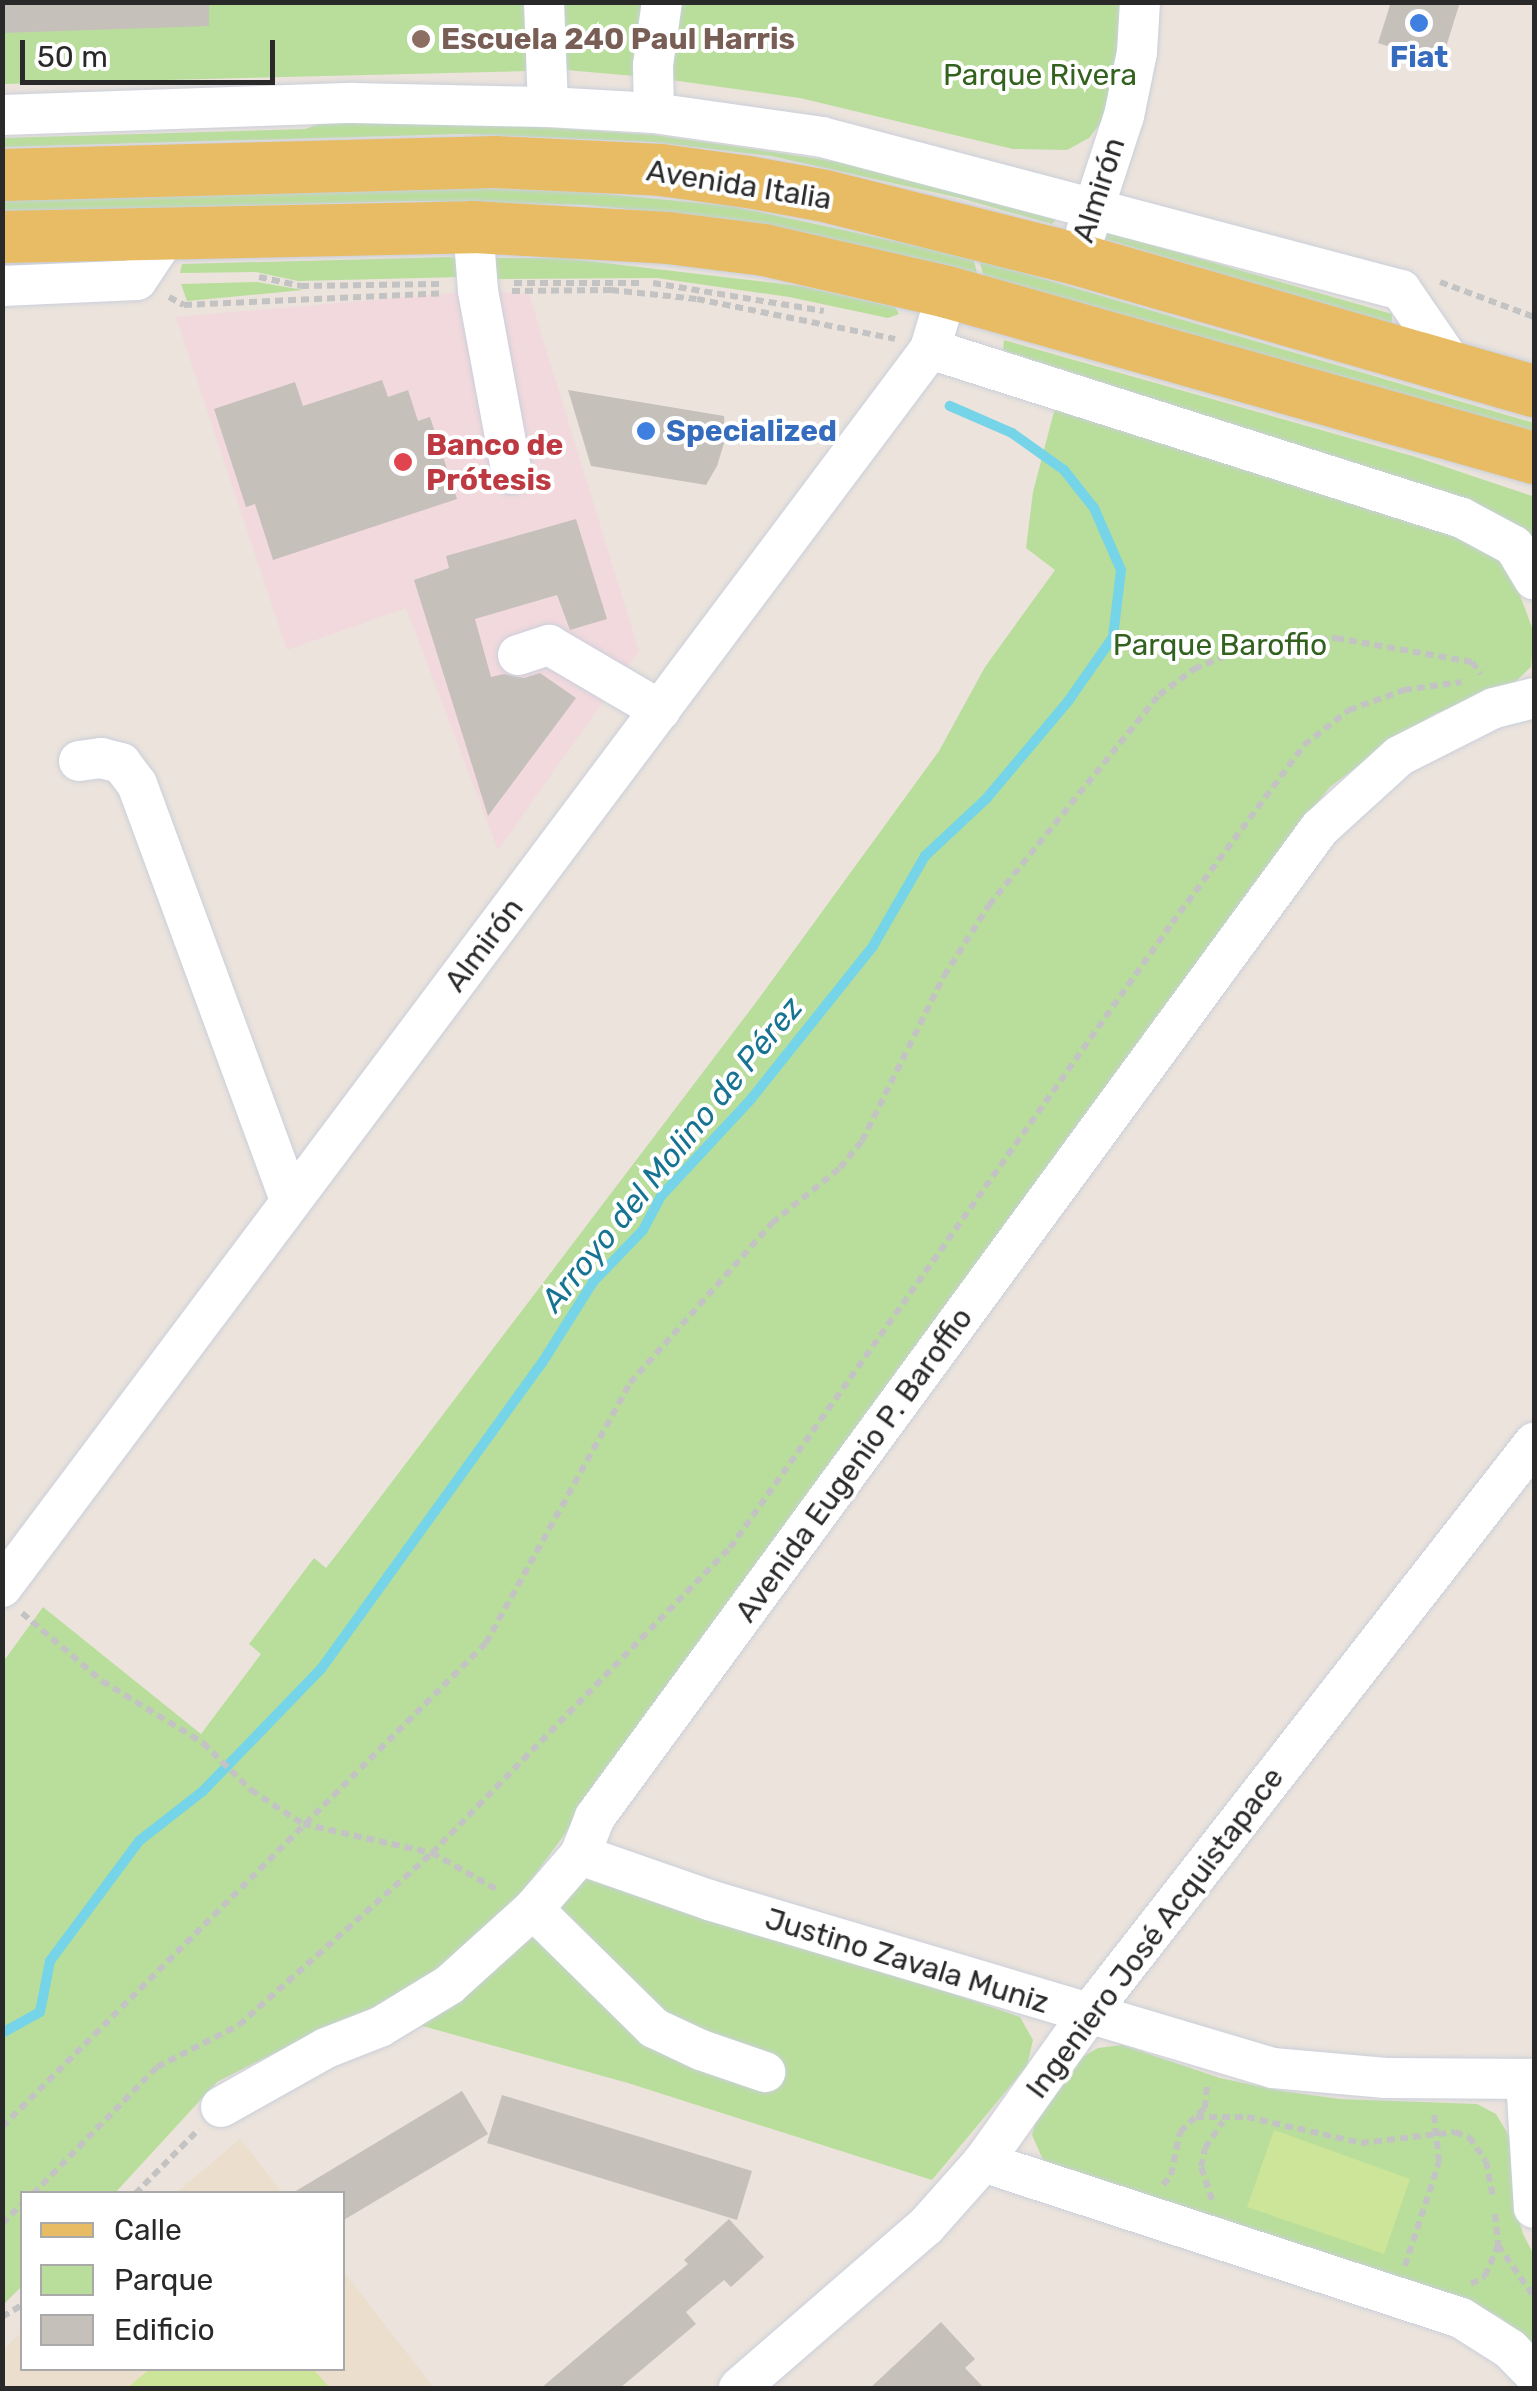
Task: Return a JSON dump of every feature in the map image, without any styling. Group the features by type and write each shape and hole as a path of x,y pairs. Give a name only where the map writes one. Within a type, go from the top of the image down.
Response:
{"main road":[{"name":"Avenida Italia","path":"2,175 354,162 494,162 661,170 825,196 1076,260 1531,385"},
{"name":"Avenida Italia","path":"2,238 473,227 668,238 764,250 946,292 1529,460"}],"street":[{"path":"544,2 548,107"},
{"path":"654,113 653,64 662,2"},
{"name":"Almirón","path":"1076,260 1124,116 1137,52 1140,2"},
{"name":"Avenida Italia","path":"2,114 353,103 654,113 822,137 1401,290"},
{"path":"473,227 478,288 512,474"},
{"path":"2,286 137,280 169,232"},
{"path":"1401,290 1454,366"},
{"name":"Almirón","path":"10,1598 291,1202 930,349 946,292"},
{"path":"930,349 1462,518 1514,546 1534,580"},
{"path":"518,655 549,645 660,710"},
{"name":"Avenida Eugenio P. Baroffio","path":"221,2107 450,1985 534,1910 580,1855 595,1817 1320,828 1400,756 1494,708 1534,698"},
{"path":"79,761 102,758 121,763 137,784 291,1202"},
{"name":"Ingeniero José Acquistapace","path":"740,2388 926,2226 983,2162 1087,2016 1534,1443"},
{"name":"Justino Zavala Muniz","path":"580,1855 709,1900 1087,2016 1273,2068 1430,2078 1530,2079"},
{"path":"534,1910 654,2028 701,2050 765,2072"},
{"path":"1530,2079 1534,2208"},
{"path":"983,2162 1461,2318 1510,2349 1534,2374"}],"path":[{"path":"243,276 301,286 610,290 697,299 875,333 930,349"},
{"path":"137,280 184,305 478,288 651,283 826,312"},
{"path":"1401,290 1435,280 1534,317"},
{"path":"2,2127 486,1643 630,1383 772,1223 840,1168 862,1141 944,976 989,905 1159,695 1194,669 1237,651 1280,641 1336,638 1472,662 1485,679 1404,690 1349,710 1304,746 1160,940 730,1548 432,1853 239,2025 157,2067 36,2191"},
{"path":"10,1598 102,1682 203,1744 251,1790 303,1824 432,1853 534,1910"},
{"path":"1140,2216 1170,2175 1180,2132 1204,2108 1210,2050"},
{"path":"1395,2298 1439,2162 1430,2078"},
{"path":"138,2191 221,2107"},
{"path":"1196,2117 1247,2117 1362,2142 1455,2132 1469,2137 1486,2161 1498,2245 1534,2296"},
{"path":"2,2224 20,2206"}],"shaded area":[{"name":"Banco de Prótesis","path":"478,291 529,294 639,651 498,850 406,608 287,650 176,317"},
{"path":"240,2139 281,2191 178,2191"},
{"path":"345,2274 434,2388 3,2388 2,2351 20,2334 20,2371 345,2371"}],"green space":[{"name":"Parque Rivera","path":"2,3 1127,3 1109,112 1089,138 1067,150 1013,149 800,98 566,70 3,84"},
{"path":"348,114 654,135 774,152 864,166 1057,218 1052,224 960,198 771,156 652,142 464,134 3,147 2,138 305,129"},
{"path":"475,188 584,192 732,206 973,258 978,276 729,219 586,205 411,201 3,212 2,200"},
{"path":"1103,231 1392,314 1392,325 1098,237"},
{"path":"490,258 563,258 801,286 895,307 899,314 888,318 789,297 657,278 489,279"},
{"path":"457,259 461,277 298,281 256,272 180,273 182,264"},
{"path":"979,260 1534,423 1534,436 984,277"},
{"path":"257,282 303,290 187,301 181,284"},
{"path":"1004,340 1416,457 1532,496 1534,548 1409,482 1003,350"},
{"name":"Parque Baroffio","path":"1057,400 1349,496 1493,551 1514,579 1534,633 1531,667 1515,682 1435,714 1330,787 1294,831 492,1934 415,1993 304,2038 217,2082 117,2191 20,2191 20,2288 3,2305 3,1662 43,1607 201,1734 261,1654 249,1644 314,1558 326,1568 344,1545 757,1001 939,751 985,667 1055,570 1026,548 1033,492"},
{"path":"587,1875 754,1925 1020,2017 1033,2040 1027,2066 932,2180 628,2083 419,2025"},
{"path":"1122,2045 1220,2078 1282,2091 1340,2099 1477,2104 1496,2114 1511,2139 1515,2206 1534,2255 1534,2344 1498,2316 1044,2162 1032,2135 1035,2123 1079,2059 1098,2048"},
{"path":"1274,2130 1410,2179 1384,2254 1247,2207"},
{"path":"147,2371 315,2371 330,2388 127,2388"}],"building":[{"path":"2,2 209,2 209,26 2,33"},
{"name":"Fiat","path":"1391,2 1460,2 1441,63 1378,43"},
{"path":"382,380 388,397 408,390 418,421 430,417 457,499 273,560 255,504 246,507 214,409 295,382 303,406"},
{"path":"568,390 724,416 725,440 706,485 591,466"},
{"path":"576,519 607,619 570,630 557,595 475,619 491,677 504,674 524,678 540,673 576,698 488,816 414,580 449,568 446,556"},
{"path":"462,2091 488,2134 345,2219 345,2191 296,2191"},
{"path":"502,2095 752,2171 737,2220 487,2143"},
{"path":"729,2219 764,2257 731,2287 724,2280 686,2312 696,2324 620,2388 541,2388 688,2264 684,2260"},
{"path":"941,2322 975,2359 965,2368 984,2388 870,2388"}],"waterway":[{"name":"Arroyo del Molino de Pérez","path":"2,2033 40,2012 50,1961 139,1841 203,1791 321,1669 542,1363 593,1282 643,1230 661,1196 751,1099 873,946 925,856 986,799 1069,700 1113,637 1121,570 1094,508 1064,470 1012,433 950,406"}],"place":[{"name":"Fiat","path":"1419,23"},
{"name":"Escuela 240 Paul Harris","path":"421,39"},
{"name":"Specialized","path":"646,431"},
{"name":"Banco de Prótesis","path":"403,462"}]}
